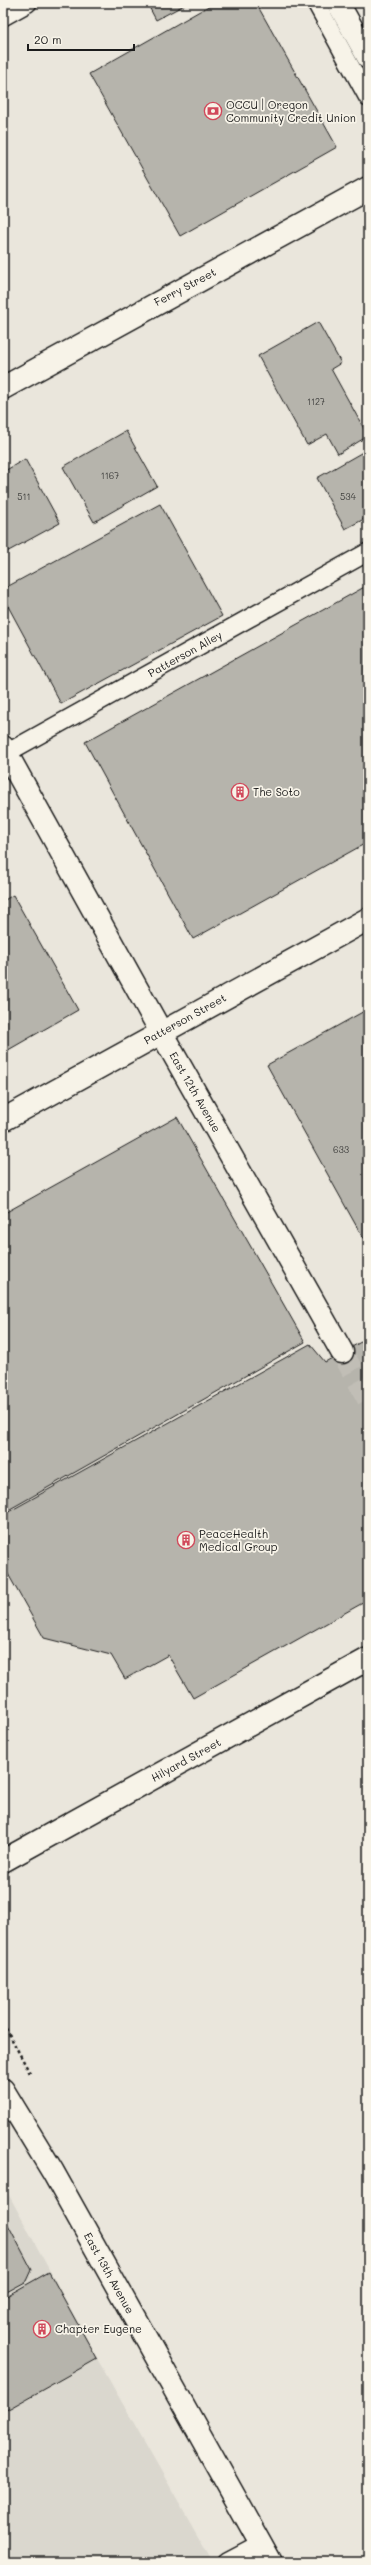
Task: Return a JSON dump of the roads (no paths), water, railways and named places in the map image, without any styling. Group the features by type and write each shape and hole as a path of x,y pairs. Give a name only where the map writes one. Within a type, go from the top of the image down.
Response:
{"street":[{"path":"338,3 368,56"},
{"name":"Ferry Street","path":"3,388 368,188"},
{"name":"East 12th Avenue","path":"4,751 342,1352"},
{"name":"Patterson Street","path":"3,1120 161,1032 368,920"},
{"name":"Hilyard Street","path":"3,1861 368,1659"},
{"name":"East 13th Avenue","path":"3,2090 53,2172 266,2553"}],"lane":[{"path":"3,17 28,3"},
{"path":"316,3 368,98"},
{"name":"Patterson Alley","path":"4,751 368,552"},
{"path":"227,2562 266,2553"}],"tunnel":[{"path":"342,1352 368,1399"}],"place":[{"name":"OCCU | Oregon Community Credit Union","path":"213,111"},
{"name":"The Soto","path":"240,792"},
{"name":"PeaceHealth Medical Group","path":"186,1540"},
{"name":"Chapter Eugene","path":"42,2329"}]}
